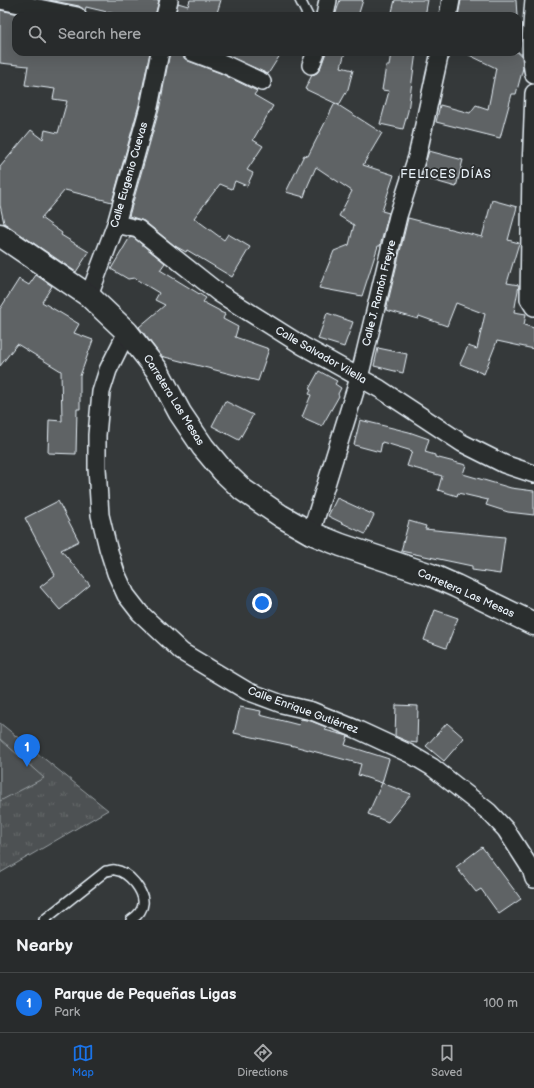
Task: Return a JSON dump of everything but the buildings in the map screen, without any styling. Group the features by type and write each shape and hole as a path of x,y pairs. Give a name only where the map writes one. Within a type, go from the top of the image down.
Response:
{"street":[{"path":"0,0 58,12"},
{"path":"166,12 169,0"},
{"path":"326,12 328,0"},
{"path":"449,12 451,0"},
{"path":"534,0 532,22 532,67 534,75"},
{"name":"Calle Eugenio Cuevas","path":"89,296 116,224 149,107 159,56"},
{"path":"203,56 224,64 262,82"},
{"name":"Calle J. Ramón Freyre","path":"311,533 359,378 398,216 417,157 439,56"},
{"path":"532,303 530,169 534,93"},
{"name":"Calle Salvador Vilella","path":"116,224 138,229 219,293 240,307 303,346 380,390 462,443 504,464 534,474"},
{"name":"Carretera Las Mesas","path":"0,235 89,296 127,332 157,370 180,413 203,447 223,471 243,490 281,516 311,533 341,545 431,575 534,624"},
{"name":"Calle Enrique Gutiérrez","path":"127,332 108,370 101,392 98,411 97,468 100,516 108,548 126,595 140,613 182,652 247,691 282,704 312,711 410,754 432,766 489,812 506,830 530,869 534,879"}],"lane":[{"path":"300,0 306,12"},
{"path":"44,920 106,871 115,870 129,875 142,892 144,904 136,917 131,920"}],"green space":[{"path":"0,723 108,810 0,873"},
{"path":"0,739 44,778 0,801"}],"place":[{"name":"Parque de Pequeñas Ligas","path":"27,767"}],"district":[{"name":"FELICES DÍAS","path":"446,174"}]}
